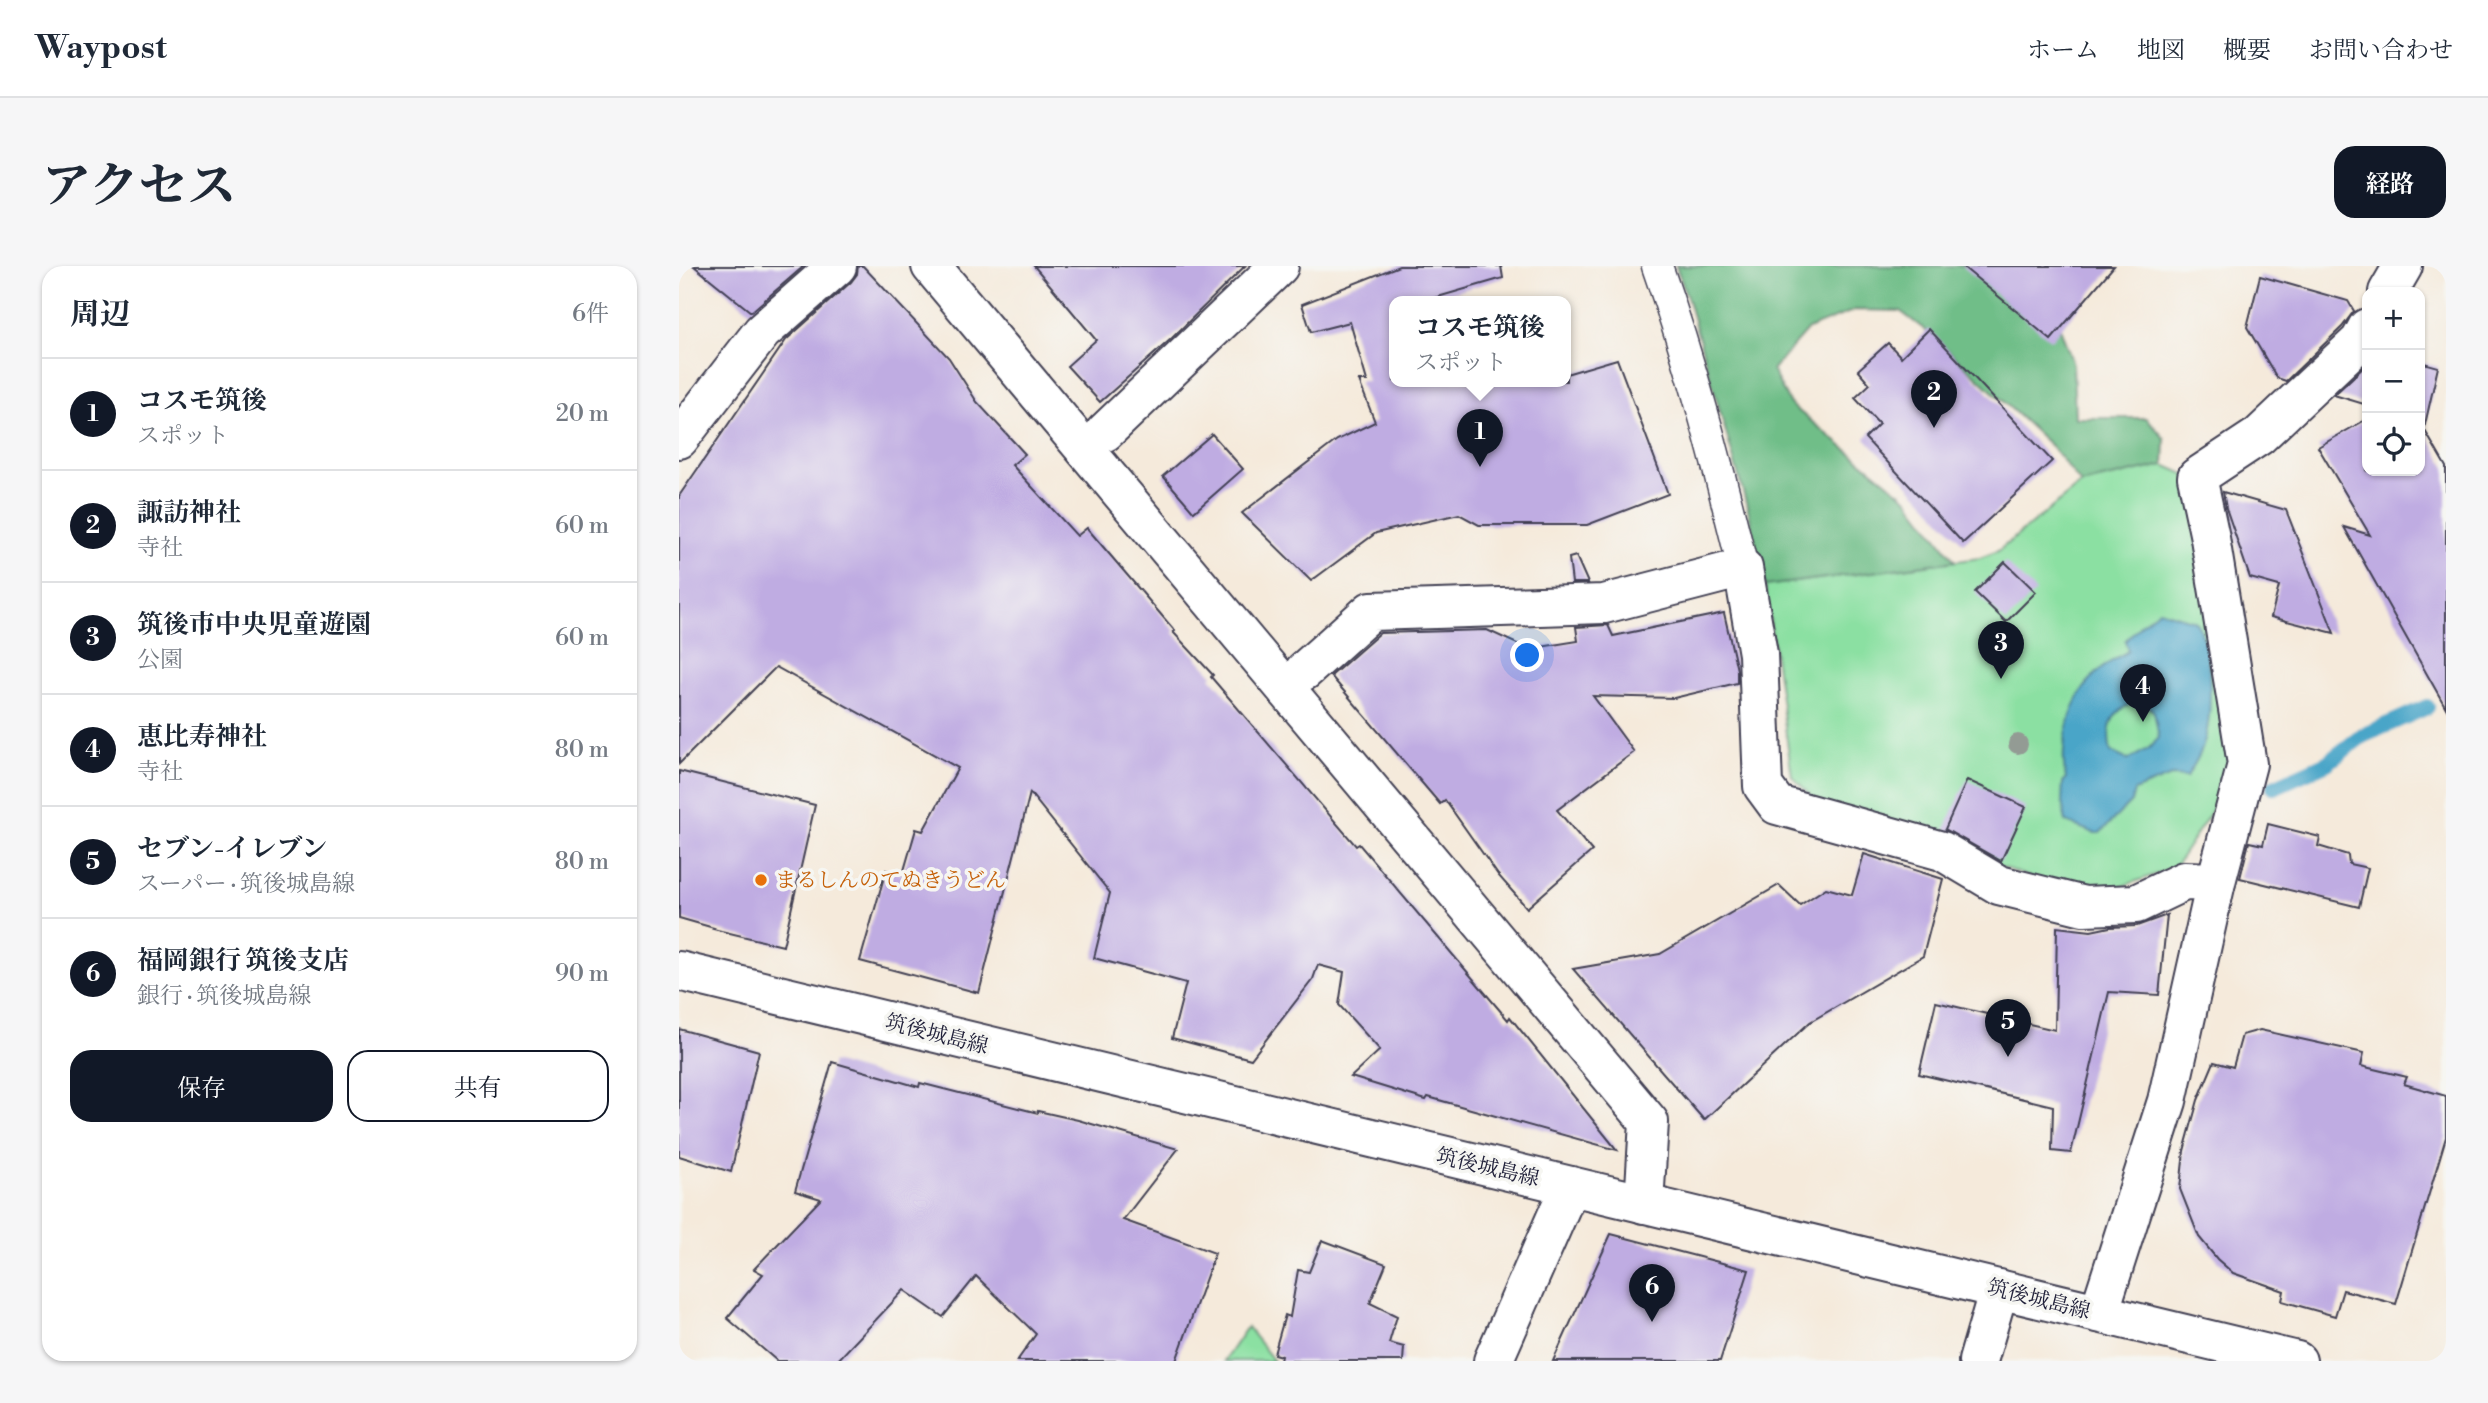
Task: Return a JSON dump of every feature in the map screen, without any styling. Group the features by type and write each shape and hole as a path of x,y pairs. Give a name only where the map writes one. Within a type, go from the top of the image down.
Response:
{"street":[{"path":"679,439 762,332 837,266"},
{"path":"931,266 1649,1122 1644,1204"},
{"path":"1105,432 1279,266"},
{"path":"2391,287 2403,266"},
{"path":"2099,1313 2167,1101 2215,882 2247,764 2210,537 2197,477 2259,436 2362,337"},
{"path":"1304,671 1371,611 1604,604 1742,568 1758,654 1763,786 1777,805 1942,851 1999,884 2084,906 2136,904 2184,881 2215,882"},
{"name":"筑後城島線","path":"679,971 2297,1361"},
{"path":"1493,1361 1570,1186"},
{"path":"1978,1361 1999,1289"}],"lane":[{"path":"1657,266 1683,340 1713,446 1742,568"}],"green space":[{"path":"1676,266 2038,266 2073,364 2075,418 2147,418 2165,439 2164,465 2081,484 2052,447 1933,336 1900,311 1855,310 1808,329 1772,370 1790,404 1908,499 1955,561 1765,586 1748,509"},
{"path":"2164,465 2189,476 2238,771 2174,868 2089,898 1817,802 1792,776 1765,586 1980,558 1998,551 2081,484"},
{"path":"1247,1327 1274,1361 1224,1361"}],"water":[{"path":"2159,610 2195,621 2205,646 2210,680 2207,730 2201,752 2187,777 2171,776 2134,791 2131,802 2100,833 2094,833 2066,822 2062,802 2063,782 2066,779 2064,755 2067,730 2086,685 2100,670 2128,651 2125,641","holes":["2143,701 2154,712 2159,738 2148,749 2128,760 2111,752 2109,733 2113,718 2118,712"]}],"building":[{"path":"694,266 804,266 751,312"},
{"path":"858,266 863,266 949,358 977,402 1025,454 1012,465 1077,536 1087,528 1356,846 1359,844 1508,1020 1510,1017 1617,1150 1428,1097 1426,1100 1351,1077 1380,1050 1339,1005 1344,972 1318,965 1313,979 1251,1059 1172,1038 1186,983 1094,958 1110,893 1030,793 979,993 860,961 886,870 903,874 916,829 923,831 958,768 776,667 679,764 679,496 786,340 851,282 857,274"},
{"path":"1034,266 1245,266 1171,339 1100,402 1067,366 1096,340"},
{"path":"1399,266 1501,266 1503,278 1441,296 1389,296 1389,387 1571,387 1571,373 1617,359 1668,494 1587,525 1479,525 1459,514 1376,533 1311,581 1242,513 1337,440 1375,422 1359,381 1367,381 1350,322 1311,332 1302,304"},
{"path":"1962,266 2114,266 2051,340"},
{"path":"2260,276 2348,301 2354,311 2342,327 2286,381 2277,378 2247,327"},
{"path":"1929,329 2052,461 1963,543 1865,438 1879,424 1855,398 1870,384 1858,370 1888,343 1901,357"},
{"path":"2425,363 2438,367 2425,425"},
{"path":"2362,369 2362,403 2334,395"},
{"path":"2362,422 2362,476 2425,476 2425,431 2446,467 2446,708 2344,527 2370,535 2318,447"},
{"path":"1212,434 1243,469 1194,512 1163,476"},
{"path":"2223,492 2286,510 2334,633 2271,617 2279,586 2250,578"},
{"path":"1576,556 1588,583 1572,583 1569,558"},
{"path":"2005,562 2036,592 2006,622 1975,592"},
{"path":"1724,613 1737,670 1737,683 1674,698 1593,696 1634,752 1557,810 1592,851 1527,908 1498,875 1445,800 1440,804 1331,676 1380,633 1487,630 1528,649 1578,641 1576,627 1608,625 1613,636"},
{"path":"679,771 815,805 783,946 679,918"},
{"path":"1967,780 2026,807 2001,861 1945,829"},
{"path":"2268,824 2320,837 2318,846 2348,855 2349,864 2368,868 2359,907 2240,878 2249,842 2263,845"},
{"path":"1864,854 1943,879 1923,956 1810,1022 1704,1120 1573,969 1660,954 1779,885 1800,905 1826,888 1852,895"},
{"path":"2167,915 2159,995 2109,992 2071,1153 2052,1151 2053,1106 1919,1074 1936,1002 2055,1030 2057,927 2091,931 2137,926"},
{"path":"679,1029 759,1051 731,1172 679,1156"},
{"path":"2260,1030 2364,1053 2361,1066 2407,1077 2404,1084 2446,1096 2446,1137 2396,1304 2343,1290 2335,1316 2282,1301 2284,1291 2233,1273 2199,1237 2180,1189 2184,1151 2198,1100 2214,1062 2233,1067 2242,1035"},
{"path":"832,1062 919,1087 920,1083 1038,1113 1078,1120 1178,1149 1123,1220 1215,1253 1176,1361 1017,1361 1036,1334 976,1276 943,1317 904,1290 837,1361 777,1361 727,1318 763,1274 754,1269 821,1199 795,1191"},
{"path":"1611,1234 1749,1270 1720,1361 1553,1361"},
{"path":"1322,1240 1386,1264 1370,1303 1397,1316 1389,1343 1404,1347 1403,1361 1280,1361 1281,1356 1274,1354 1285,1315 1290,1317 1298,1270 1309,1272"}],"waterway":[{"path":"2274,787 2327,763 2362,736 2427,707"}],"place":[{"name":"諏訪神社","path":"1934,428"},
{"name":"コスモ筑後","path":"1480,467"},
{"name":"筑後市中央児童遊園","path":"2001,679"},
{"name":"恵比寿神社","path":"2143,722"},
{"name":"まるしんのてぬきうどん","path":"761,880"},
{"name":"セブン-イレブン","path":"2008,1057"},
{"name":"福岡銀行 筑後支店","path":"1652,1322"}]}
